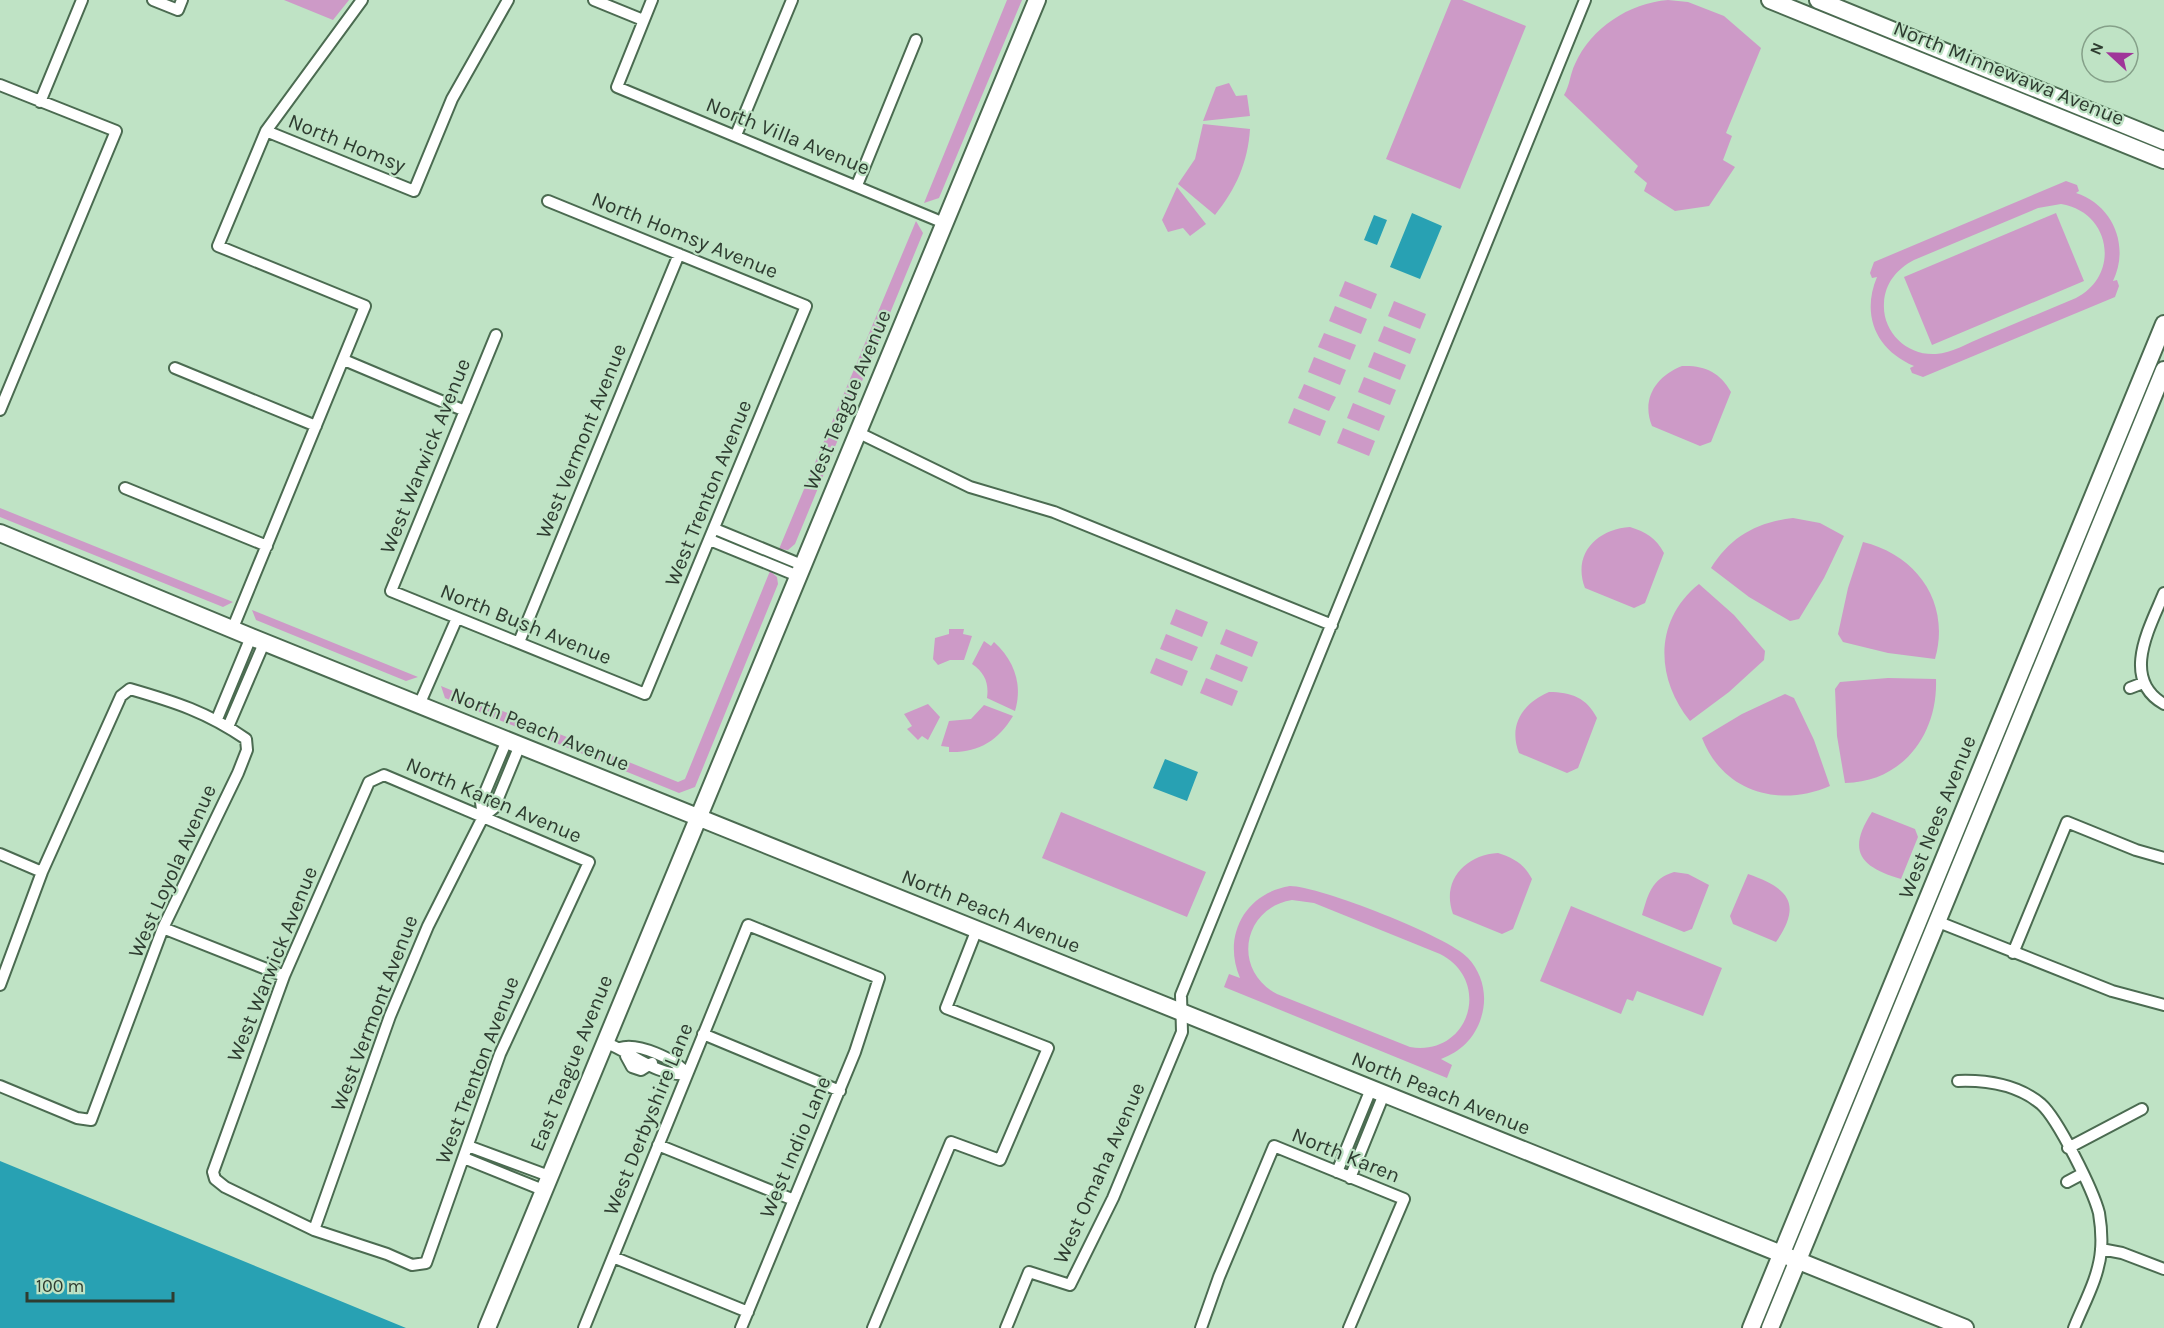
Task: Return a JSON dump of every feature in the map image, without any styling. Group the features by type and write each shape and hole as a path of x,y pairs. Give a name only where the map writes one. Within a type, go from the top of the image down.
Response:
{"street":[{"path":"40,102 82,0"},
{"path":"153,0 178,10 182,0"},
{"path":"232,630 365,306 218,246 266,131 362,0"},
{"name":"North Homsy","path":"266,131 414,191 452,99 508,0"},
{"path":"594,0 643,20 651,0"},
{"path":"736,135 792,0"},
{"name":"West Teague Avenue","path":"698,816 1037,0"},
{"path":"1182,1013 1181,994 1586,0"},
{"name":"North Minnewawa Avenue","path":"1770,0 2164,160"},
{"name":"North Minnewawa Avenue","path":"1818,0 2164,141"},
{"name":"North Villa Avenue","path":"643,20 617,87 944,223"},
{"path":"857,185 916,40"},
{"path":"1967,80 1974,63"},
{"path":"0,86 116,131 0,410"},
{"name":"North Homsy Avenue","path":"548,201 806,306"},
{"name":"West Vermont Avenue","path":"519,642 679,254"},
{"name":"West Trenton Avenue","path":"645,693 806,306"},
{"name":"West Nees Avenue","path":"1751,1328 2164,324"},
{"name":"West Warwick Avenue","path":"391,591 496,335"},
{"path":"344,360 465,411"},
{"path":"175,368 316,426"},
{"name":"West Nees Avenue","path":"1770,1328 2164,370"},
{"path":"857,432 970,487 1054,512 1332,625"},
{"path":"2054,640 2060,603 2109,480 2109,473 2105,467"},
{"path":"125,488 267,546"},
{"path":"715,529 800,571"},
{"name":"North Peach Avenue","path":"0,533 232,630 698,816 1798,1263 1965,1328"},
{"path":"710,540 800,571"},
{"name":"North Bush Avenue","path":"391,591 645,693"},
{"path":"2164,593 2142,648 2141,671 2143,683 2164,704"},
{"path":"419,705 457,618"},
{"path":"217,719 257,640"},
{"path":"0,985 42,872 121,696 130,689 174,702 217,719 228,727 257,640"},
{"path":"2130,688 2143,683"},
{"name":"West Loyola Avenue","path":"0,1086 77,1119 92,1120 163,928 247,750 246,739 228,727"},
{"name":"West Vermont Avenue","path":"314,1230 390,1016 428,926 483,817 494,808 514,742"},
{"name":"West Warwick Avenue","path":"314,1230 225,1187 215,1179 213,1172 284,976 369,782 384,775"},
{"name":"North Karen Avenue","path":"384,775 589,862"},
{"name":"East Teague Avenue","path":"487,1328 546,1183 617,1048 698,816"},
{"path":"2013,953 2067,822 2136,850 2164,858"},
{"path":"0,854 42,872"},
{"name":"West Trenton Avenue","path":"314,1230 387,1254 412,1265 426,1263 500,1054 589,862"},
{"path":"1936,921 2112,991 2164,1005"},
{"name":"West Derbyshire Lane","path":"584,1328 748,925 879,978"},
{"path":"163,928 284,976"},
{"path":"873,1328 951,1142 1000,1160 1048,1048 946,1008 977,929"},
{"name":"West Indio Lane","path":"741,1328 840,1090 879,978"},
{"name":"West Omaha Avenue","path":"1006,1328 1029,1272 1070,1285 1079,1270 1113,1198 1182,1032 1182,1013"},
{"path":"703,1034 840,1090"},
{"path":"653,1060 641,1070 632,1066 617,1048 631,1045 676,1075 687,1074"},
{"path":"1958,1081 1995,1083 2025,1094 2040,1104 2050,1116 2082,1174 2098,1213 2101,1250 2093,1281 2074,1328"},
{"path":"1337,1172 1378,1091"},
{"path":"1350,1178 1378,1091"},
{"path":"2068,1148 2142,1109"},
{"path":"658,1145 794,1200"},
{"path":"468,1146 546,1183"},
{"name":"North Karen","path":"1201,1328 1219,1277 1274,1146 1404,1199 1349,1328"},
{"path":"464,1158 546,1183"},
{"path":"2067,1182 2082,1174"},
{"path":"2101,1250 2122,1252 2164,1269"},
{"path":"613,1257 748,1312"}],"shaded area":[{"path":"284,0 349,0 333,20"},
{"path":"1007,0 1022,0 939,198 924,203"},
{"path":"1451,0 1462,0 1526,26 1460,189 1386,159"},
{"path":"1668,0 1688,2 1724,16 1761,48 1726,133 1732,136 1723,160 1735,167 1709,206 1675,211 1644,191 1647,183 1634,172 1638,166 1564,95 1573,68 1582,51 1601,29 1639,6"},
{"path":"1229,83 1236,96 1247,95 1250,116 1203,121 1216,87"},
{"path":"1203,124 1250,129 1247,153 1240,175 1215,215 1178,184 1195,159"},
{"path":"2066,181 2077,185 2079,191 2076,193 2100,207 2115,228 2120,254 2113,281 2117,280 2119,286 2115,297 1923,377 1912,373 1910,368 1914,366 1890,351 1875,330 1871,305 1872,291 1877,277 1872,278 1870,273 1874,262","holes":["2061,204 2078,209 2091,219 2100,231 2104,245 2104,260 2100,275 2090,288 2076,298 1948,352 1925,354 1915,351 1898,340 1892,332 1884,314 1887,289 1897,272 1914,260 2038,208"]},
{"path":"1177,187 1206,224 1190,236 1183,228 1168,232 1162,220"},
{"path":"2056,213 2084,281 1932,345 1904,277"},
{"path":"916,221 923,233 795,544 788,550 779,549"},
{"path":"1345,281 1377,294 1371,309 1339,296"},
{"path":"1394,301 1426,314 1420,329 1388,316"},
{"path":"1335,306 1367,319 1361,334 1329,321"},
{"path":"1384,326 1416,339 1410,354 1378,341"},
{"path":"1324,333 1356,345 1350,360 1318,347"},
{"path":"1374,352 1406,365 1400,380 1368,367"},
{"path":"1314,357 1346,370 1340,385 1308,372"},
{"path":"1682,366 1711,371 1722,379 1731,392 1711,442 1700,446 1652,426 1649,416 1650,398 1658,382"},
{"path":"1364,377 1396,390 1390,405 1358,392"},
{"path":"1304,384 1336,397 1329,411 1298,398"},
{"path":"1353,403 1385,416 1379,431 1347,418"},
{"path":"1294,408 1326,421 1320,436 1288,423"},
{"path":"1343,428 1375,441 1369,456 1337,443"},
{"path":"0,508 233,602 223,607 0,517"},
{"path":"1793,518 1820,523 1844,536 1824,578 1799,619 1790,621 1749,597 1711,568 1727,548 1746,533 1768,523"},
{"path":"1630,527 1650,536 1664,553 1645,603 1634,608 1585,588 1582,576 1582,564 1590,546 1607,533"},
{"path":"1863,542 1882,548 1899,558 1914,570 1925,584 1938,619 1939,638 1935,659 1888,653 1843,642 1838,634 1848,588"},
{"path":"770,571 777,577 778,584 695,787 679,793 445,698 441,686 678,782 685,779"},
{"path":"1699,584 1734,615 1765,651 1764,660 1729,692 1690,721 1670,687 1664,650 1667,632 1674,615 1684,598"},
{"path":"1176,609 1208,622 1202,637 1170,624"},
{"path":"252,610 418,677 406,681 256,620"},
{"path":"949,629 964,629 963,634 972,636 964,660 950,660 938,665 933,659 935,638 949,634"},
{"path":"1226,629 1258,642 1252,657 1220,644"},
{"path":"1166,634 1198,647 1192,661 1160,649"},
{"path":"984,641 991,646 994,642 1012,665 1018,691 1015,711 987,698 985,679 972,664"},
{"path":"1216,654 1248,667 1242,682 1210,669"},
{"path":"1156,658 1188,671 1182,686 1150,673"},
{"path":"1206,678 1238,691 1232,706 1200,693"},
{"path":"1888,678 1936,679 1931,718 1913,751 1900,764 1884,774 1845,783 1837,736 1835,689 1840,682"},
{"path":"1549,692 1578,697 1597,718 1578,768 1567,773 1519,753 1516,743 1515,733 1520,716 1532,702"},
{"path":"1785,694 1794,698 1814,740 1830,786 1791,795 1773,795 1755,790 1738,783 1724,771 1711,756 1702,738 1742,714"},
{"path":"928,704 940,717 928,740 922,736 918,740 907,729 912,726 904,714"},
{"path":"984,705 1013,716 994,739 978,748 959,752 949,752 949,747 941,746 949,721 971,719"},
{"path":"1061,812 1206,872 1187,917 1042,858"},
{"path":"1872,812 1915,829 1918,837 1901,879 1876,869 1862,856 1859,848 1860,838"},
{"path":"1498,853 1518,862 1532,879 1513,929 1502,934 1453,914 1450,902 1453,881 1466,864 1486,855"},
{"path":"1674,872 1688,874 1709,885 1692,929 1684,932 1642,915 1655,883"},
{"path":"1748,874 1773,885 1782,891 1787,899 1790,907 1789,917 1776,942 1733,924 1730,916"},
{"path":"1290,886 1305,888 1354,903 1437,938 1468,958 1481,978 1484,994 1483,1010 1471,1038 1460,1048 1441,1059 1452,1065 1447,1078 1224,987 1229,974 1240,978 1235,962 1234,947 1241,919 1261,897 1274,890","holes":["1292,900 1314,903 1440,954 1456,966 1466,981 1469,998 1467,1014 1459,1029 1447,1040 1430,1047 1410,1047 1277,994 1263,984 1253,971 1249,956 1249,941 1253,927 1262,915 1275,905"]},
{"path":"1571,906 1722,968 1703,1016 1637,991 1633,1001 1627,999 1621,1014 1540,981"}],"water":[{"path":"1412,213 1442,226 1420,279 1390,267"},
{"path":"1374,215 1387,220 1377,245 1364,240"},
{"path":"1165,759 1198,772 1187,801 1153,788"},
{"path":"0,1161 406,1328 0,1328"}]}
